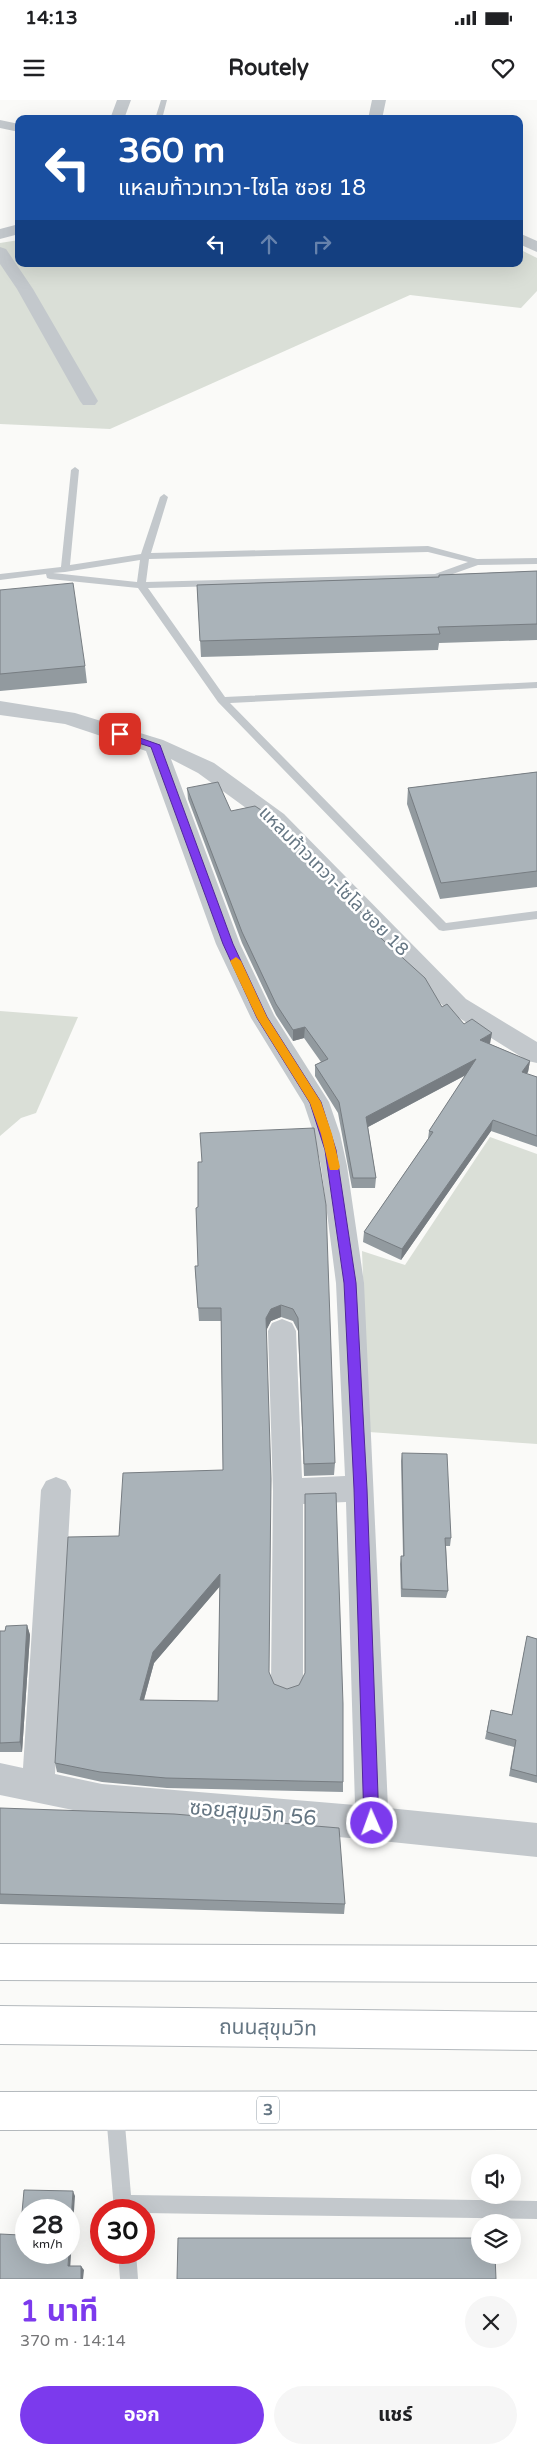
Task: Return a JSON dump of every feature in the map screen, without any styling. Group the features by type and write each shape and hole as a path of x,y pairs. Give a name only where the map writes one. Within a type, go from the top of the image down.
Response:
{"highway":[{"path":"0,1962 537,1964"},
{"name":"ถนนสุขุมวิท","path":"0,2025 537,2031"},
{"name":"3","path":"0,2111 537,2110"}],"street":[{"path":"118,115 124,100"},
{"path":"376,115 379,100"},
{"path":"0,124 15,127"},
{"path":"0,234 15,230"},
{"path":"523,240 537,247"},
{"path":"0,252 25,289 89,401"},
{"name":"แหลมท้าวเทวา-ไซโล ซอย 18","path":"0,708 68,718 155,745 181,755 206,768 276,819 457,1005 537,1054"},
{"path":"155,745 228,944 263,1018 316,1102 327,1134 334,1166 350,1283 360,1489 372,1823"},
{"path":"282,1331 288,1491 287,1684"},
{"path":"288,1491 360,1489"},
{"path":"38,1788 56,1490"},
{"name":"ซอยสุขุมวิท 56","path":"0,1779 102,1800 372,1823 537,1840"}],"lane":[{"path":"159,115 164,100"},
{"path":"66,569 75,470"},
{"path":"164,497 145,556 141,586 222,700 443,928 537,915"},
{"path":"0,577 32,574 145,556 428,549 477,562 537,561"},
{"path":"32,574 141,586 436,577 477,562"},
{"path":"222,700 537,685"},
{"path":"114,2110 122,2199"},
{"path":"155,2207 537,2210"},
{"path":"128,2264 129,2279"}],"shaded area":[{"path":"15,241 15,267 523,267 523,251 537,258 537,291 521,308 410,295 110,429 0,424 0,243"},
{"path":"0,1011 78,1017 36,1113 21,1118 0,1136"},
{"path":"490,1137 537,1154 537,1444 369,1432 362,1251 405,1265"}],"building":[{"path":"537,571 537,624 438,627 440,634 200,641 197,585 439,577 439,575"},
{"path":"73,583 85,666 0,674 0,590"},
{"path":"537,772 537,871 441,883 408,788"},
{"path":"218,782 231,811 255,806 267,814 364,915 372,930 425,978 442,1007 447,1004 464,1024 472,1019 492,1033 480,1040 530,1061 522,1072 537,1077 537,1136 493,1120 402,1249 364,1232 433,1132 429,1131 476,1059 366,1117 376,1178 353,1178 339,1102 315,1065 328,1059 305,1027 293,1030 276,1004 242,932 187,788"},
{"path":"314,1128 326,1205 335,1463 304,1464 298,1318 293,1309 281,1305 271,1309 266,1318 271,1479 269,1672 274,1684 287,1689 299,1685 305,1673 305,1494 336,1493 343,1704 343,1782 166,1778 100,1772 55,1763 68,1537 119,1536 123,1473 223,1470 221,1308 198,1308 195,1266 198,1266 196,1208 198,1207 198,1162 202,1162 200,1133","holes":["220,1574 218,1701 140,1700 153,1652"]},
{"path":"402,1453 447,1454 451,1538 445,1538 448,1591 402,1589 401,1556 404,1556"},
{"path":"27,1625 20,1742 0,1743 0,1631 5,1631 6,1626"},
{"path":"527,1636 537,1639 537,1776 511,1769 516,1740 487,1732 491,1710 512,1715"},
{"path":"0,1808 174,1814 339,1828 345,1904 0,1894"},
{"path":"24,2190 73,2191 72,2199 23,2199"},
{"path":"0,2234 15,2235 15,2264 68,2264 68,2266 81,2266 81,2279 0,2279"},
{"path":"178,2238 471,2238 471,2264 495,2264 496,2279 177,2279"}],"slow traffic":[{"path":"236,961 263,1018 316,1102 327,1134 334,1167"}],"route":[{"path":"120,734 155,745 228,944 263,1018 316,1102 327,1134 334,1166 350,1283 360,1489 372,1823"}]}
